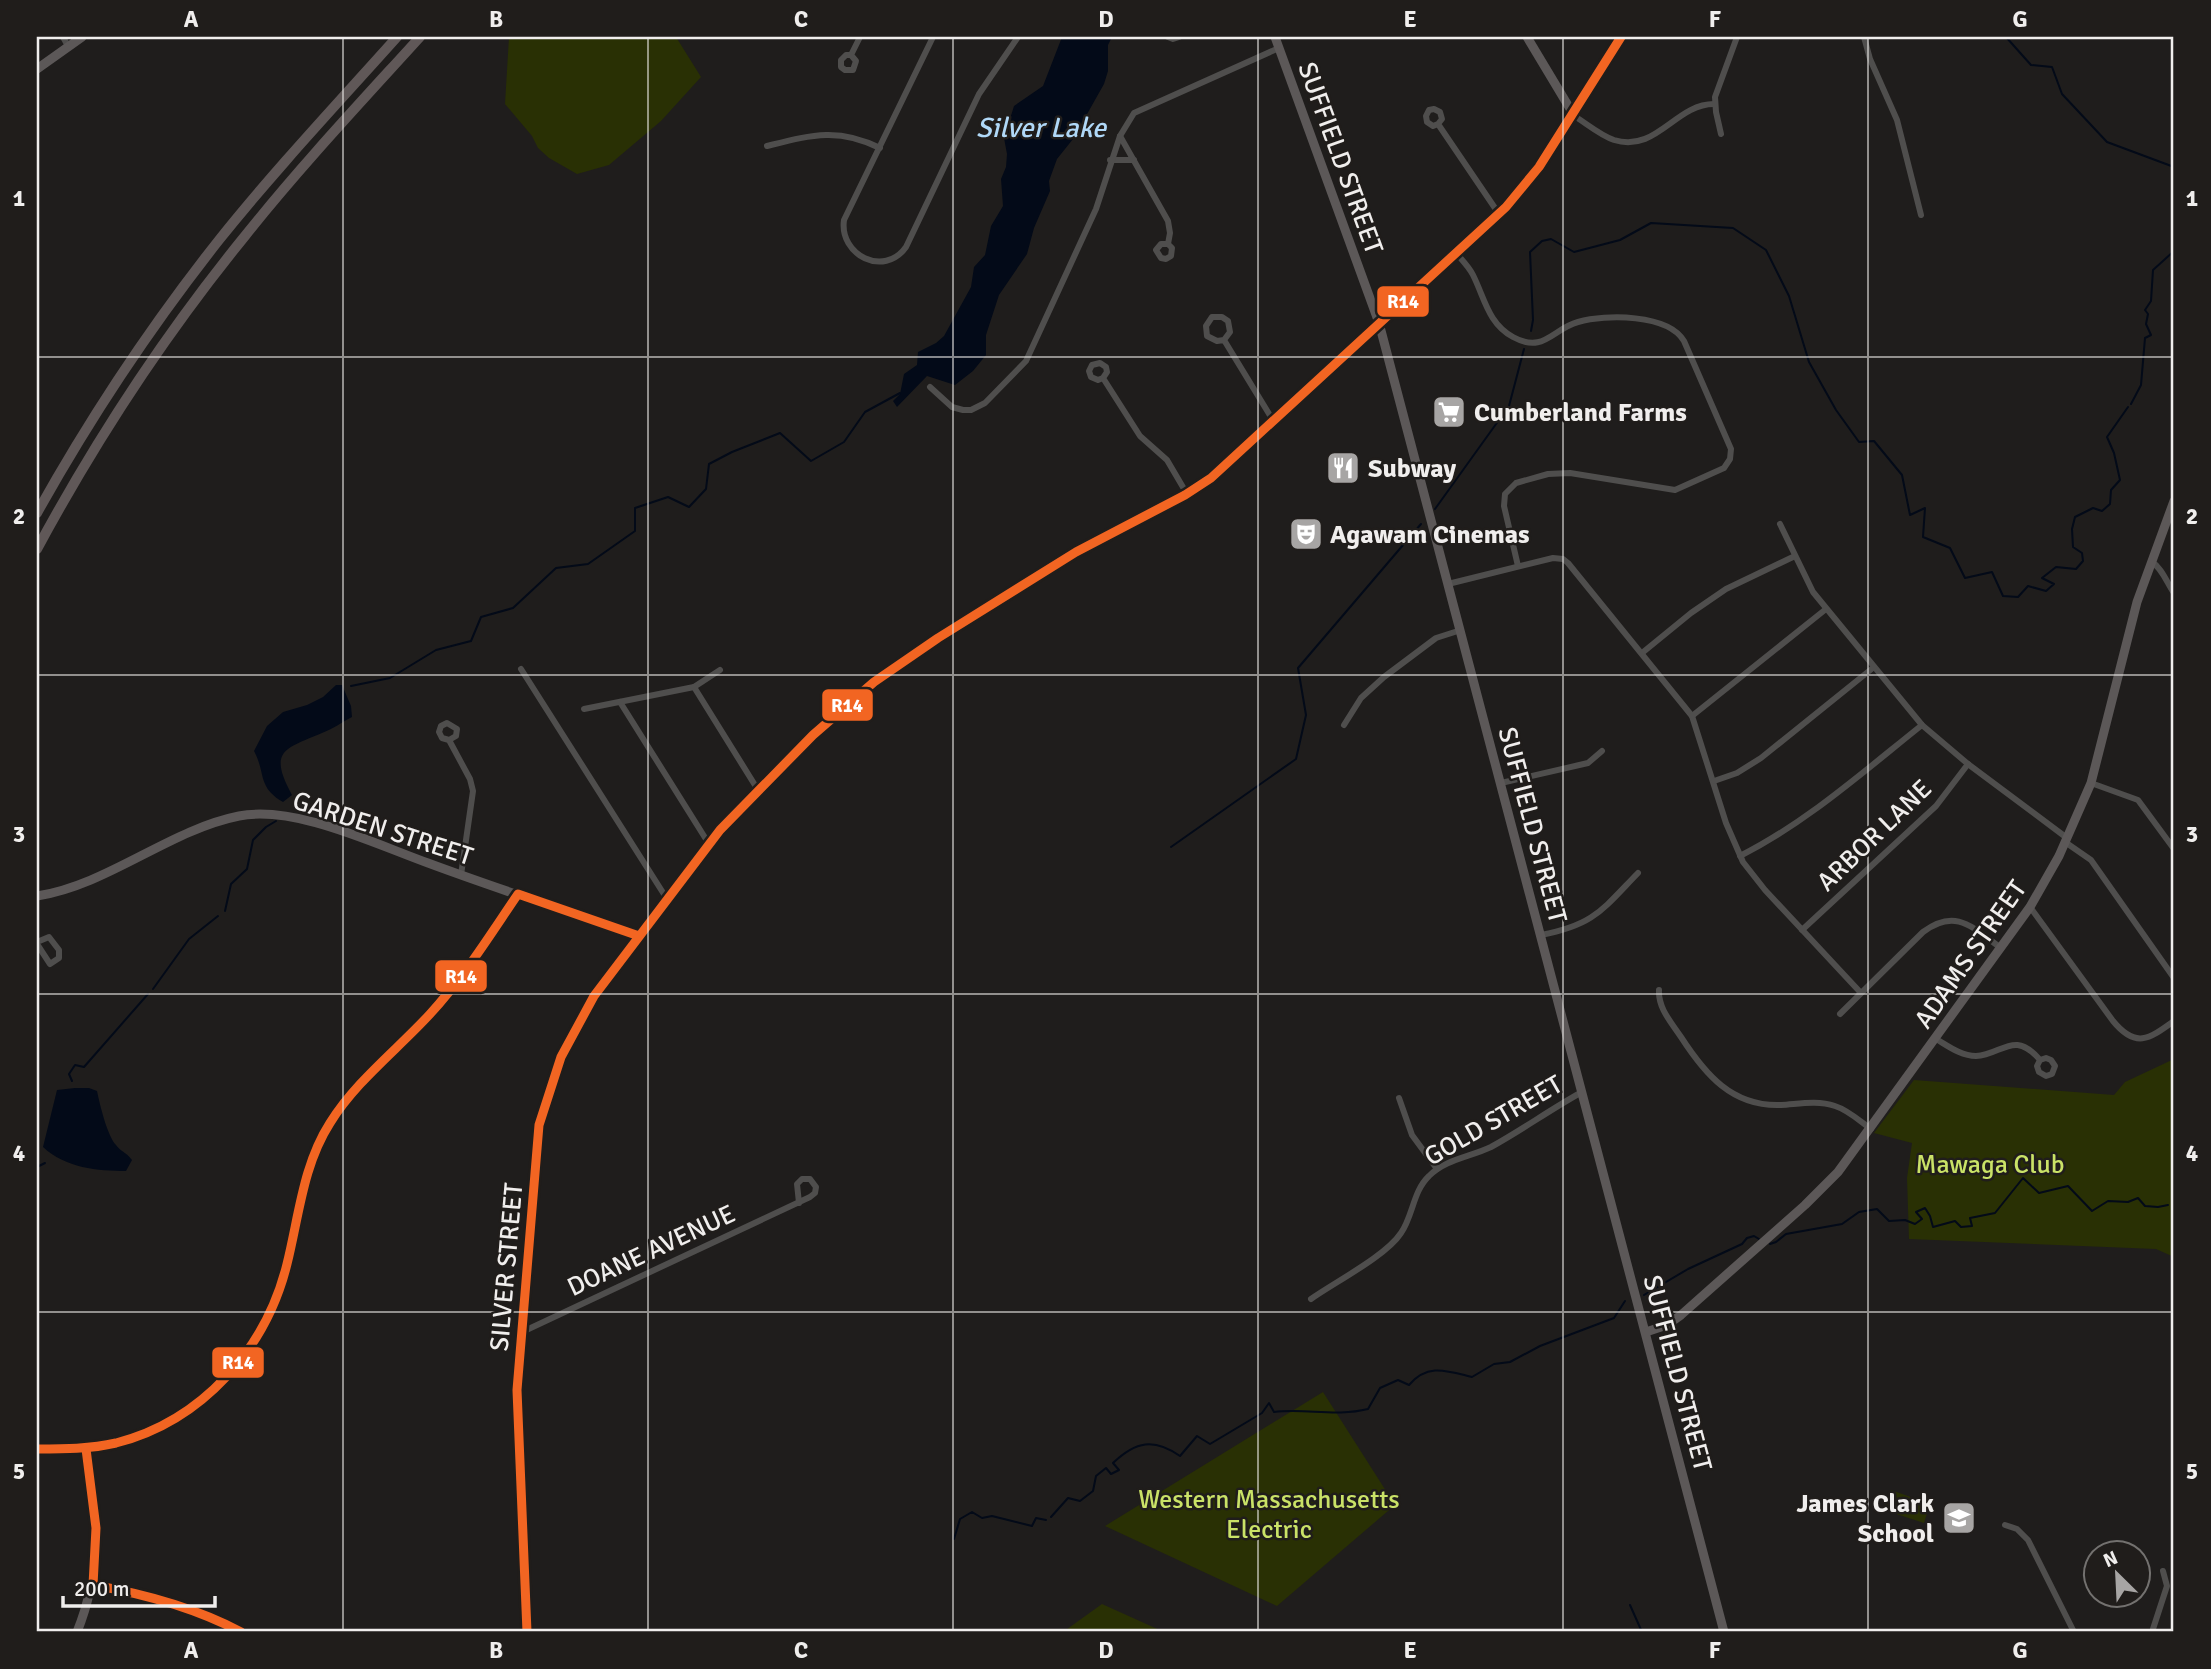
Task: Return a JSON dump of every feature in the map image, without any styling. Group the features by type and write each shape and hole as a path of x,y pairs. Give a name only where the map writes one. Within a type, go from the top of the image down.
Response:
{"highway":[{"path":"37,513 104,401 195,272 265,184 397,37"},
{"path":"37,551 57,512 124,401 204,287 280,193 420,37"}],"street":[{"path":"62,37 68,46"},
{"path":"37,69 82,37"},
{"path":"851,55 860,37"},
{"path":"933,37 846,214 843,226 845,237 850,248 864,259 876,262 893,259 906,247 979,93 1018,37"},
{"path":"1168,37 1179,37"},
{"name":"SUFFIELD STREET","path":"1275,37 1379,323 1724,1632"},
{"path":"1527,37 1572,113 1611,138 1635,142 1659,133 1690,109 1714,104"},
{"name":"SILVER STREET","path":"527,1632 517,1419 520,1333 537,1144 543,1107 561,1057 583,1013 709,844 758,790 829,720 886,673 1076,552 1187,494 1224,468 1499,214 1528,182 1621,37"},
{"path":"1721,134 1714,104 1737,37"},
{"path":"1864,37 1870,60 1897,120 1922,215"},
{"path":"930,387 952,407 971,410 985,403 1023,366 1092,217 1110,160 1130,117 1142,108 1279,48"},
{"path":"1438,124 1499,214"},
{"path":"767,146 831,133 859,138 880,148"},
{"path":"1120,136 1167,217 1170,233 1168,244"},
{"path":"1110,160 1134,160"},
{"path":"1456,253 1473,276 1492,318 1504,330 1522,341 1542,341 1576,322 1606,318 1639,319 1675,330 1684,341 1731,446 1730,459 1724,468 1675,490 1563,472 1516,482 1505,494 1504,506 1518,566"},
{"path":"1212,317 1222,317 1228,321 1230,331 1224,340 1214,341 1208,336 1206,326 1212,317"},
{"path":"1224,340 1274,422"},
{"path":"1103,378 1140,436 1167,460 1187,494"},
{"name":"ADAMS STREET","path":"1646,1332 1667,1325 1681,1315 1814,1197 1838,1172 2030,907 2066,840 2091,783 2137,602 2174,501"},
{"path":"1780,524 1813,592 1922,725 2091,860 2174,978"},
{"path":"1642,653 1691,613 1726,589 1795,556"},
{"path":"1448,584 1560,558 1568,563 1692,716 1726,823 1740,856 1756,880 1861,993"},
{"path":"2151,561 2158,565 2163,578 2174,593"},
{"path":"2147,576 2163,578"},
{"path":"1692,716 1826,609"},
{"path":"1344,725 1361,698 1384,677 1436,638 1461,629"},
{"path":"1714,781 1748,767 1874,667"},
{"path":"521,669 667,899"},
{"path":"584,709 694,687 720,670"},
{"path":"694,687 758,790"},
{"path":"620,702 709,844"},
{"path":"1740,856 1807,817 1922,725"},
{"path":"449,740 470,779 473,791 461,875"},
{"path":"1501,783 1588,763 1602,751"},
{"name":"ARBOR LANE","path":"1802,930 1937,806 1968,764"},
{"path":"2091,783 2137,799 2150,813 2174,849"},
{"name":"GARDEN STREET","path":"37,896 81,883 215,823 254,814 295,818 378,844 639,936"},
{"path":"1541,935 1567,930 1591,919 1639,873"},
{"path":"37,1449 86,1449 128,1440 177,1419 212,1393 240,1363 265,1327 276,1299 303,1185 313,1154 328,1126 360,1084 443,1000 518,894"},
{"path":"2030,907 2125,1034 2133,1038 2146,1038 2174,1021"},
{"path":"1840,1014 1923,932 1942,921 1965,923 2001,948"},
{"path":"1659,990 1660,1005 1700,1067 1724,1089 1744,1100 1767,1105 1820,1103 1836,1106 1871,1129"},
{"path":"1936,1039 1972,1056 2003,1046 2017,1045 2040,1060"},
{"name":"GOLD STREET","path":"1311,1299 1396,1240 1409,1221 1420,1188 1437,1169 1492,1146 1582,1092"},
{"path":"1399,1098 1412,1135 1437,1169"},
{"name":"DOANE AVENUE","path":"520,1333 799,1203"},
{"path":"77,1632 93,1585 95,1521 86,1449"},
{"path":"2006,1525 2017,1529 2028,1540 2074,1632"},
{"path":"2152,1632 2167,1586 2163,1572"},
{"path":"93,1585 182,1604 241,1632"}],"green space":[{"path":"509,37 676,37 701,77 661,121 609,165 577,174 549,158 538,148 532,136 505,104"},
{"name":"Mawaga Club","path":"2174,1059 2174,1257 2156,1249 1909,1239 1907,1178 1912,1143 1874,1133 1914,1080 2114,1095 2125,1082"},
{"name":"Western Massachusetts Electric","path":"1323,1392 1395,1505 1277,1606 1105,1526"},
{"path":"1891,1490 1930,1504 1924,1523 1884,1510"},
{"name":"Western Massachusetts Electric","path":"1102,1604 1164,1632 1063,1632"}],"water":[{"name":"Silver Lake","path":"1062,37 1112,37 1108,45 1108,71 1104,84 1073,139 1057,159 1049,181 1050,191 1034,228 1027,254 999,295 986,335 986,355 973,371 955,385 927,376 897,407 893,401 900,394 904,374 917,365 918,352 944,336 971,287 974,267 985,255 991,226 1003,206 1001,179 1007,154 1004,138 1014,106 1043,86"},
{"path":"336,685 342,685 351,706 352,717 330,730 298,743 284,754 281,769 292,795 283,802 269,791 254,751 267,726 283,712 323,697"},
{"path":"75,1088 97,1091 104,1120 113,1140 132,1160 126,1171 93,1169 72,1164 61,1160 43,1147 57,1090"}],"waterway":[{"path":"2006,37 2031,65 2052,67 2062,94 2107,142 2174,167"},
{"path":"1531,331 1533,320 1530,252 1542,241 1551,239 1574,252 1620,240 1651,223 1733,228 1766,250 1789,296 1809,362 1836,410 1859,442 1874,441 1902,475 1910,515 1925,508 1923,537 1950,548 1965,578 1992,572 2003,596 2018,597 2028,586 2046,591 2054,584 2042,578 2056,567 2076,569 2083,561 2082,553 2073,547 2072,529 2075,517 2093,508 2102,511 2110,504 2111,490 2120,480 2107,437 2128,407"},
{"path":"2131,404 2141,385 2145,338 2151,335 2146,324 2148,314 2145,310 2151,301 2153,270 2174,251"},
{"path":"1435,509 1509,406 1524,349"},
{"path":"351,686 390,678 436,650 471,641 481,617 513,608 556,568 588,564 635,531 635,508 668,497 689,507 706,489 709,464 780,433 811,461 844,442 865,412 900,393"},
{"path":"1171,847 1296,759 1306,715 1298,668 1421,524"},
{"path":"225,911 231,884 247,869 253,840 276,821"},
{"path":"153,989 189,939 218,916"},
{"path":"72,1081 69,1074 75,1065 84,1067 148,994"},
{"path":"37,1167 45,1163"},
{"path":"1770,1244 1786,1234 1842,1224 1859,1212 1877,1209 1889,1221 1905,1220 1915,1224 1922,1219 1916,1212 1925,1208 1933,1227 1955,1221 1961,1227 1972,1226 1970,1218 1995,1213 2023,1178 2039,1193 2068,1186 2092,1211 2108,1201 2128,1202 2138,1198 2145,1206 2168,1205"},
{"path":"1644,1295 1688,1269 1742,1244 1747,1238 1754,1236 1759,1239"},
{"path":"1051,1517 1068,1498 1080,1501 1093,1491 1096,1476 1106,1468 1111,1474 1119,1470 1113,1463 1137,1446 1162,1446 1180,1456 1197,1436 1210,1444 1262,1413 1269,1403 1274,1412 1344,1412 1368,1409 1380,1388 1398,1380 1409,1385 1423,1374 1438,1370 1472,1377 1494,1364 1510,1362 1540,1346 1614,1318 1625,1301"},
{"path":"954,1539 960,1519 972,1512 982,1518 992,1516 1032,1526 1036,1518 1046,1520"},
{"path":"1630,1605 1642,1632"}],"transit line":[{"name":"R14","path":"527,1632 517,1390 539,1125 561,1057 594,996 720,830 813,735 874,682 938,638 1076,552 1185,495 1211,478 1506,207 1539,167 1621,37"},
{"name":"R14","path":"37,1449 67,1449 116,1443 147,1432 176,1418 226,1377 264,1325 277,1295 308,1173 330,1123 352,1093 442,1000 518,894 639,936"},
{"name":"R14","path":"86,1449 96,1528 93,1585 169,1602 241,1632"}],"place":[{"name":"Cumberland Farms","path":"1449,412"},
{"name":"Subway","path":"1343,468"},
{"name":"Agawam Cinemas","path":"1306,534"},
{"name":"James Clark School","path":"1959,1518"}]}
